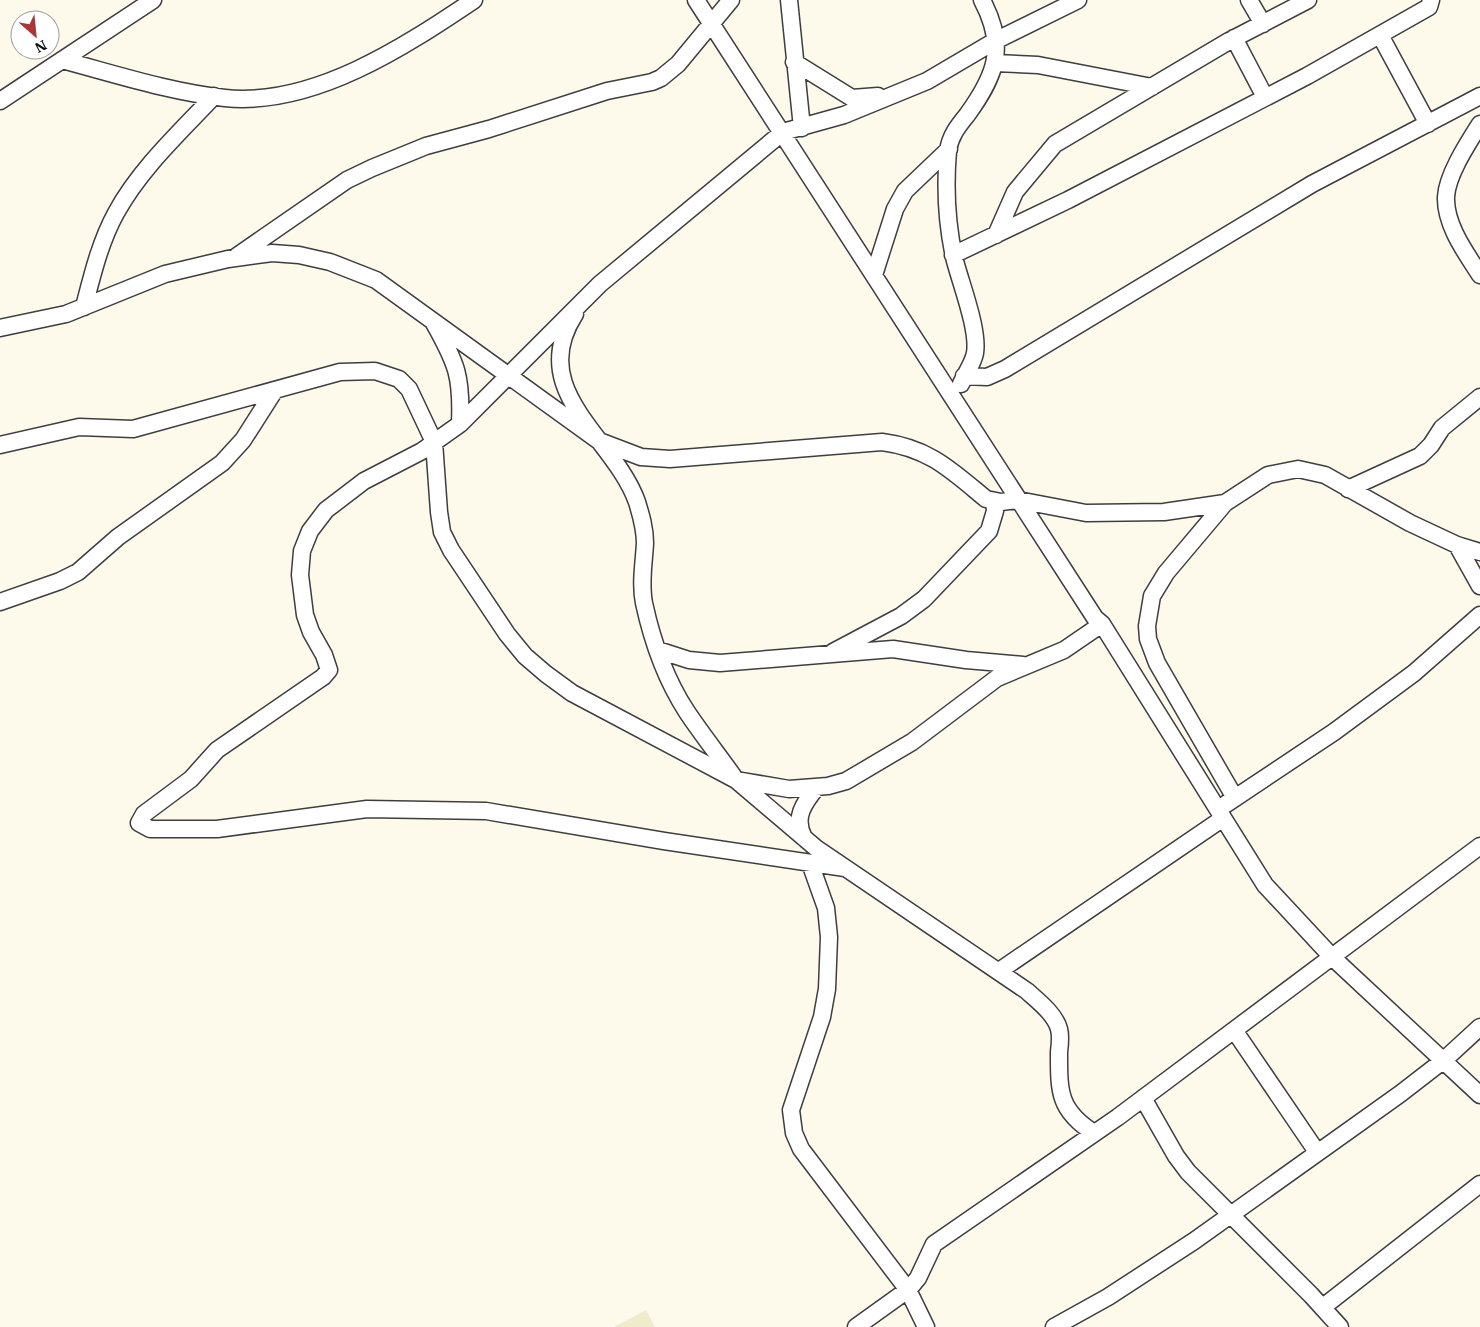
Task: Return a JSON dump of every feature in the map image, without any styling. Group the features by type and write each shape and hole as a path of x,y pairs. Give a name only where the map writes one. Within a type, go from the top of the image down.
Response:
{"street":[{"path":"0,101 154,0"},
{"path":"62,60 192,93 263,98 308,88 404,46 474,0"},
{"path":"696,0 783,132 1018,500 1095,618 1102,624 1219,814 1265,884 1332,957 1480,1095"},
{"path":"234,258 347,180 372,168 426,146 488,129 607,91 661,78 678,64 713,25 731,0"},
{"path":"789,0 802,128"},
{"path":"954,400 973,358 975,346 971,320 954,255 949,206 948,149 953,134 988,85 994,63 995,41 991,20 982,0"},
{"path":"845,868 486,811 367,809 217,829 150,829 139,823 144,814 191,779 217,750 323,677 328,670 327,663 304,614 302,595 302,551 310,531 326,510 344,495 434,442 460,424 584,298 783,132 802,128 927,81 995,41 1078,0"},
{"path":"1249,0 1263,24"},
{"path":"996,235 1015,192 1052,147 1234,38 1308,0"},
{"path":"954,255 1068,200 1266,97 1430,7 1431,0"},
{"path":"1380,35 1428,124"},
{"path":"1234,38 1266,97"},
{"path":"794,62 852,98 865,99 902,92"},
{"path":"994,63 1038,66 1152,87"},
{"path":"84,307 93,272 105,239 115,215 131,188 214,96"},
{"path":"964,376 987,377 1006,369 1312,184 1480,96"},
{"path":"1480,124 1465,148 1449,185 1446,198 1449,214 1456,233 1480,275"},
{"path":"874,274 895,209 902,197 916,180 948,149"},
{"path":"0,328 66,314 165,274 234,258 272,253 299,255 330,262 376,280 598,441 641,457 670,459 882,442 932,456 986,499 994,502 1018,500 1086,513 1113,514 1164,512 1225,503"},
{"path":"584,298 565,333 560,366 566,392 598,441 627,480 643,520 645,542 642,581 643,595 658,650 670,681 687,711 736,780 789,789 816,788 846,781 912,742 997,678 1064,650 1102,624"},
{"path":"432,319 456,367 462,391 460,424"},
{"path":"0,445 79,428 133,429 340,372 375,371 400,379 410,389 434,442 442,532 507,634 525,656 572,693 736,780 804,838 845,868 1027,991 1044,1006 1059,1027 1059,1087 1062,1101 1078,1123 1094,1133"},
{"path":"0,602 60,582 78,572 118,537 222,462 243,440 276,390"},
{"path":"1348,489 1426,451 1442,428 1480,396"},
{"path":"1235,798 1157,664 1148,639 1152,596 1166,573 1225,503 1268,475 1298,469 1325,475 1348,489 1457,545 1480,552"},
{"path":"824,656 901,616 920,603 989,531 995,511 994,502"},
{"path":"1457,545 1480,586"},
{"path":"999,971 1219,814 1235,798 1334,732 1414,674 1480,615"},
{"path":"658,650 689,660 720,663 893,650 1025,666"},
{"path":"804,838 799,827 800,813 803,804 816,788"},
{"path":"856,1327 908,1290 918,1278 934,1244 1143,1098 1480,846"},
{"path":"810,863 821,891 829,923 827,989 815,1042 791,1110 794,1133 801,1149 908,1290 926,1327"},
{"path":"1054,1327 1108,1297 1230,1215 1444,1060 1480,1027"},
{"path":"1234,1030 1317,1152"},
{"path":"1143,1098 1176,1156 1230,1215 1323,1307 1340,1327"},
{"path":"1323,1307 1480,1184"}],"shaded area":[{"path":"646,1310 655,1327 614,1327"}]}
